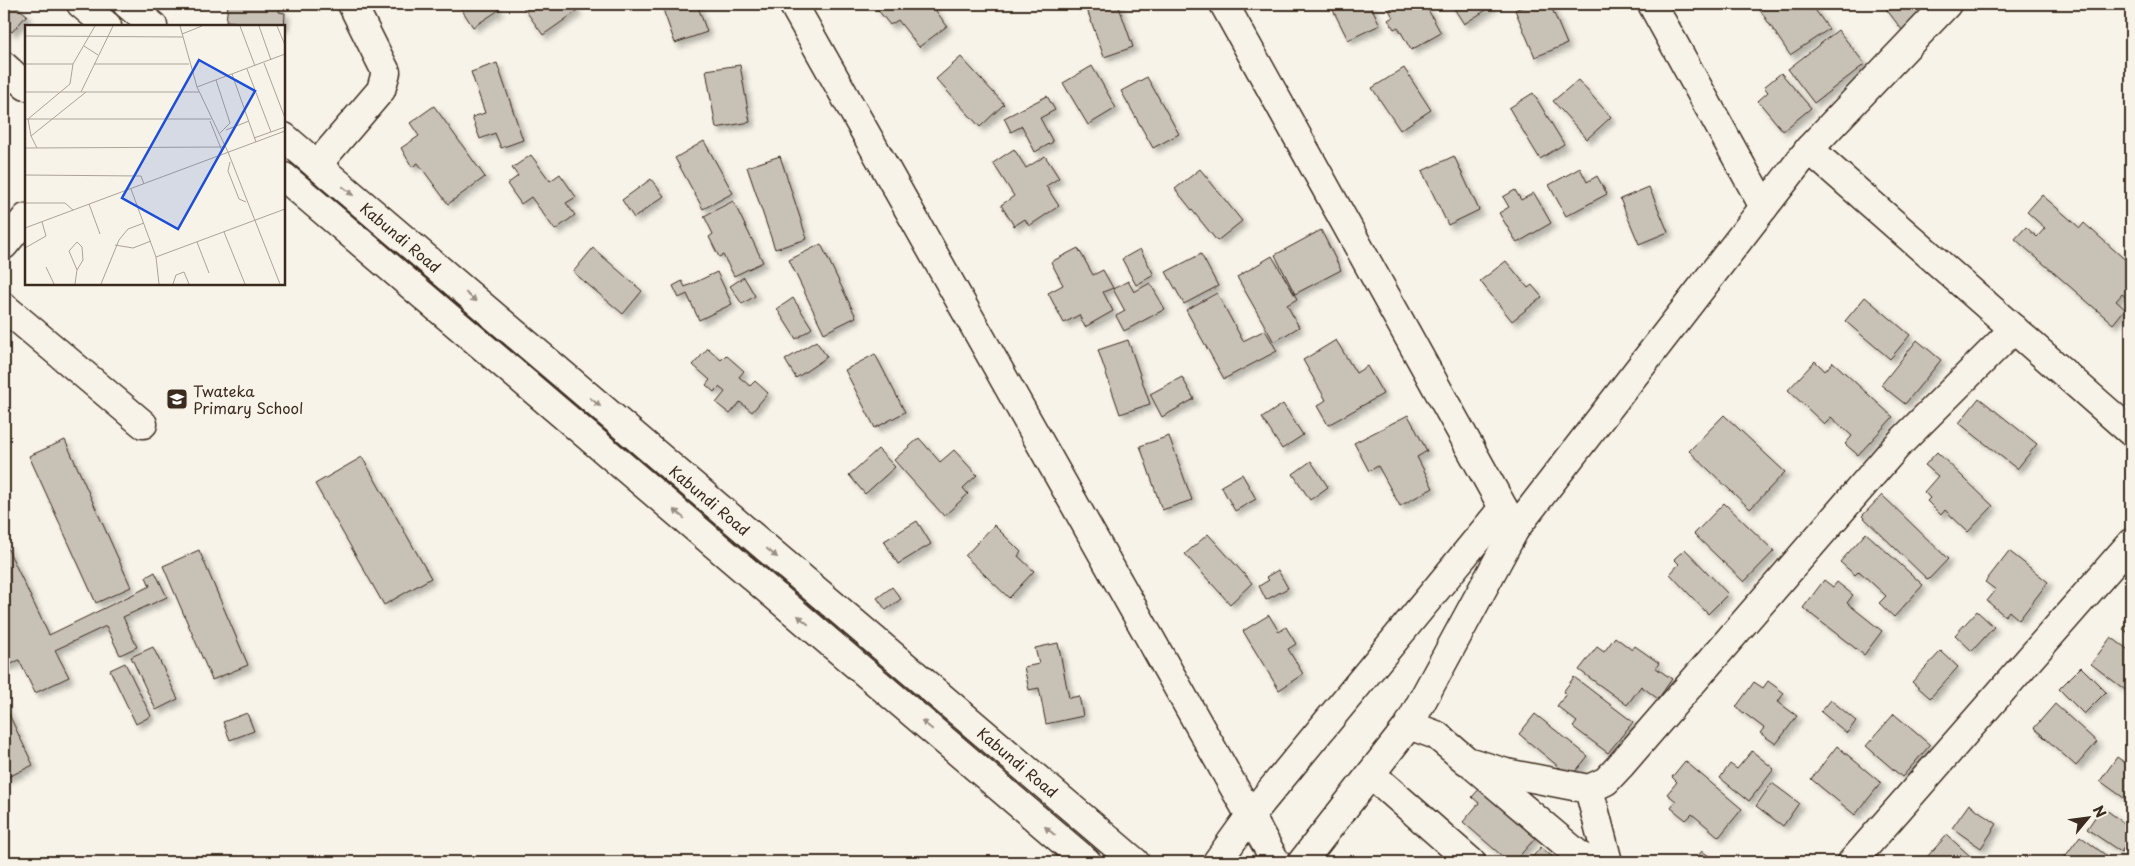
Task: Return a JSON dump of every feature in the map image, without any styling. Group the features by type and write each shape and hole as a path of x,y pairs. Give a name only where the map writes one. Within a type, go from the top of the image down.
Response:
{"street":[{"path":"81,4 107,25"},
{"path":"127,4 153,25"},
{"path":"317,165 381,90 386,72 352,4"},
{"path":"793,4 1276,862"},
{"path":"1224,4 1509,519"},
{"path":"1652,4 1764,207"},
{"path":"1217,862 1250,816 1509,519 1764,207 1809,149 1947,4"},
{"path":"4,66 25,85"},
{"name":"Kabundi Road","path":"285,138 1136,862"},
{"path":"1809,149 2131,432"},
{"name":"Kabundi Road","path":"285,178 1087,862"},
{"path":"4,307 143,424"},
{"path":"1467,761 1506,773 1588,788 1606,781 1896,447 2014,329"},
{"path":"552,406 572,382"},
{"path":"1302,862 1409,725 1509,519"},
{"path":"1852,862 2131,543"},
{"path":"1409,725 1436,735 1587,862"},
{"path":"1371,774 1471,862"},
{"path":"1588,788 1608,862"}],"building":[{"path":"13,4 27,15 12,32 4,25 4,14"},
{"path":"228,4 280,4 279,12 285,13 284,25 235,25 235,22 226,21"},
{"path":"458,4 495,4 499,10 473,27"},
{"path":"528,4 572,4 577,11 543,35 523,7"},
{"path":"661,4 697,4 707,32 675,43"},
{"path":"873,4 931,4 947,26 919,47 898,20 890,25"},
{"path":"1085,4 1118,4 1133,47 1104,57"},
{"path":"1330,4 1370,4 1380,25 1348,40"},
{"path":"1399,4 1419,4 1422,9 1426,6 1441,33 1411,50 1398,27 1394,29 1388,20 1393,17 1389,10"},
{"path":"1451,4 1494,4 1494,5 1464,24"},
{"path":"1529,4 1550,4 1567,44 1535,57 1515,10"},
{"path":"1756,4 1811,4 1829,29 1790,55"},
{"path":"1892,4 1918,4 1929,17 1906,35 1886,9"},
{"path":"1838,30 1865,64 1814,103 1788,69"},
{"path":"961,57 1004,104 980,127 936,79"},
{"path":"497,63 523,140 501,148 495,133 480,139 472,117 485,113 471,72"},
{"path":"740,65 750,122 716,128 706,70"},
{"path":"1092,66 1116,108 1088,125 1063,83"},
{"path":"1404,68 1431,110 1400,130 1372,88"},
{"path":"1781,73 1811,108 1783,131 1758,101 1768,92 1764,87"},
{"path":"1147,77 1179,134 1153,148 1121,91"},
{"path":"1578,80 1611,117 1587,139 1553,101"},
{"path":"1533,93 1564,144 1540,159 1509,108"},
{"path":"1047,96 1055,110 1040,118 1053,142 1035,152 1022,126 1011,132 1004,118"},
{"path":"434,106 485,177 448,204 418,163 412,167 401,148 419,136 410,123"},
{"path":"704,141 733,193 703,209 675,158"},
{"path":"1014,149 1026,168 1045,156 1059,178 1046,186 1059,206 1029,226 1025,219 1014,226 1001,205 1014,196 993,163"},
{"path":"531,155 550,181 560,174 576,197 566,203 575,215 555,230 531,197 521,204 507,184 518,176 512,168"},
{"path":"780,156 807,239 775,249 747,167"},
{"path":"1454,156 1479,210 1448,225 1422,171"},
{"path":"1580,168 1587,182 1597,176 1607,194 1566,216 1549,185"},
{"path":"1200,169 1242,221 1217,241 1175,189"},
{"path":"651,179 664,196 634,218 622,200"},
{"path":"1649,187 1668,232 1639,244 1620,199"},
{"path":"1515,190 1521,200 1534,193 1551,223 1517,243 1499,213 1509,207 1503,197"},
{"path":"2042,195 2080,228 2084,223 2131,265 2131,296 2129,300 2122,294 2116,301 2125,309 2113,324 2015,239 2026,227 2037,237 2045,228 2027,212"},
{"path":"733,201 763,262 734,276 723,255 719,257 709,237 713,234 704,216"},
{"path":"1321,230 1341,270 1295,294 1275,255"},
{"path":"821,244 856,317 824,333 789,260"},
{"path":"593,248 642,291 623,314 573,272"},
{"path":"1078,248 1093,275 1103,270 1113,288 1103,292 1113,311 1085,327 1079,315 1064,323 1048,293 1063,285 1051,262"},
{"path":"1140,249 1154,275 1136,285 1122,259"},
{"path":"1201,254 1218,286 1184,304 1166,272"},
{"path":"1272,256 1297,299 1287,305 1299,327 1274,342 1237,277"},
{"path":"1506,261 1528,288 1532,285 1542,297 1512,321 1480,281"},
{"path":"717,272 732,304 699,320 687,294 679,298 673,286 682,281 685,287"},
{"path":"744,277 755,296 742,304 730,286"},
{"path":"1128,281 1134,292 1150,283 1165,309 1124,331 1116,316 1125,311 1113,289"},
{"path":"1217,293 1243,341 1265,330 1277,351 1224,379 1186,310"},
{"path":"1865,297 1910,335 1890,359 1845,321"},
{"path":"793,298 812,328 796,339 777,309"},
{"path":"1128,340 1150,404 1120,414 1098,350"},
{"path":"1336,340 1356,373 1367,366 1383,394 1328,425 1317,406 1326,400 1303,360"},
{"path":"1917,340 1941,360 1905,404 1881,385"},
{"path":"816,341 827,357 796,378 785,360"},
{"path":"708,348 721,360 726,355 744,371 739,377 750,386 755,381 768,393 752,412 740,402 730,414 716,403 725,392 719,387 714,392 706,385 710,380 693,365"},
{"path":"875,354 905,412 875,428 845,370"},
{"path":"1815,361 1825,371 1833,362 1893,417 1858,455 1845,444 1852,436 1831,417 1824,424 1788,390"},
{"path":"1182,377 1194,399 1162,417 1150,394"},
{"path":"1979,398 2037,444 2017,469 1959,423"},
{"path":"1283,404 1303,435 1282,449 1262,418"},
{"path":"1408,415 1427,451 1417,457 1433,488 1400,506 1378,466 1369,471 1354,443"},
{"path":"1724,415 1785,472 1750,509 1689,451"},
{"path":"1169,436 1192,500 1162,510 1140,446"},
{"path":"919,438 940,462 954,450 977,475 963,488 968,494 944,516 894,460"},
{"path":"65,440 131,587 96,603 29,456"},
{"path":"878,449 895,467 865,494 849,475"},
{"path":"1937,452 1993,506 1968,532 1945,510 1941,515 1927,501 1930,498 1924,492 1938,476 1925,465"},
{"path":"362,457 431,578 384,605 315,484"},
{"path":"1311,461 1328,487 1310,500 1293,474"},
{"path":"1242,474 1256,499 1235,511 1221,486"},
{"path":"1882,495 1948,559 1928,580 1862,516"},
{"path":"1724,503 1774,551 1744,582 1694,534"},
{"path":"917,521 931,544 898,564 884,541"},
{"path":"994,525 1021,552 1018,556 1034,571 1009,598 965,556"},
{"path":"1866,533 1923,585 1894,617 1879,603 1886,596 1859,571 1855,575 1840,562"},
{"path":"1208,534 1252,583 1230,604 1185,554"},
{"path":"4,541 49,635 150,586 146,577 155,572 167,597 123,617 137,647 120,655 106,626 55,650 69,677 35,693 19,660 4,668 4,631 8,629 4,620"},
{"path":"1685,549 1728,594 1708,614 1670,574 1679,564 1674,559"},
{"path":"199,550 248,665 212,680 163,566"},
{"path":"2009,551 2048,582 2019,620 2009,611 2005,616 1987,601 1996,590 1985,582"},
{"path":"1278,570 1288,588 1266,600 1259,586 1269,580 1266,577"},
{"path":"1824,580 1833,587 1837,582 1853,595 1847,603 1882,631 1864,655 1803,608"},
{"path":"892,587 901,599 886,610 877,598"},
{"path":"1977,611 1994,627 1972,651 1955,635"},
{"path":"1269,615 1279,632 1286,627 1296,644 1288,649 1303,674 1279,690 1243,631"},
{"path":"2131,619 2131,635 2123,629"},
{"path":"1615,637 1632,650 1635,646 1659,663 1656,668 1672,679 1658,699 1641,686 1627,705 1579,670 1597,647 1604,652"},
{"path":"2111,637 2131,652 2131,687 2128,692 2091,664"},
{"path":"1058,643 1069,698 1079,696 1083,716 1046,724 1039,688 1029,690 1024,667 1039,664 1035,648"},
{"path":"153,647 178,699 156,710 131,657"},
{"path":"1941,651 1958,667 1930,698 1912,682"},
{"path":"125,663 151,716 136,724 110,670"},
{"path":"2081,667 2106,692 2084,714 2059,689"},
{"path":"1574,677 1633,722 1608,753 1573,727 1577,722 1557,706 1566,694 1563,692"},
{"path":"1768,681 1784,693 1778,702 1797,716 1776,744 1760,733 1764,728 1736,707 1754,682 1763,688"},
{"path":"1831,700 1856,721 1847,733 1821,712"},
{"path":"4,704 33,765 4,779"},
{"path":"2055,704 2097,742 2076,766 2034,728"},
{"path":"247,713 254,731 230,740 223,722"},
{"path":"1535,714 1588,756 1571,777 1519,734"},
{"path":"1894,714 1930,745 1902,777 1866,746"},
{"path":"1837,746 1881,783 1855,815 1811,779"},
{"path":"1752,751 1774,769 1749,801 1720,778 1730,764 1737,769"},
{"path":"2117,757 2131,767 2131,803 2100,781"},
{"path":"1685,761 1742,809 1719,837 1692,814 1686,820 1671,808 1676,801 1667,794 1677,782 1672,777"},
{"path":"1772,783 1799,803 1783,826 1756,806"},
{"path":"1482,786 1538,835 1514,862 1509,862 1463,822 1479,803 1472,797"},
{"path":"1969,804 1997,824 1981,848 1952,828"},
{"path":"2102,807 2131,828 2131,837 2121,852 2087,829"},
{"path":"1947,835 1970,856 1964,862 1931,862 1926,858"},
{"path":"2080,836 2111,859 2109,862 2061,862"},
{"path":"1541,847 1558,862 1528,862"},
{"path":"1702,851 1717,862 1693,862"}],"place":[{"name":"Twateka Primary School","path":"177,399"}]}
